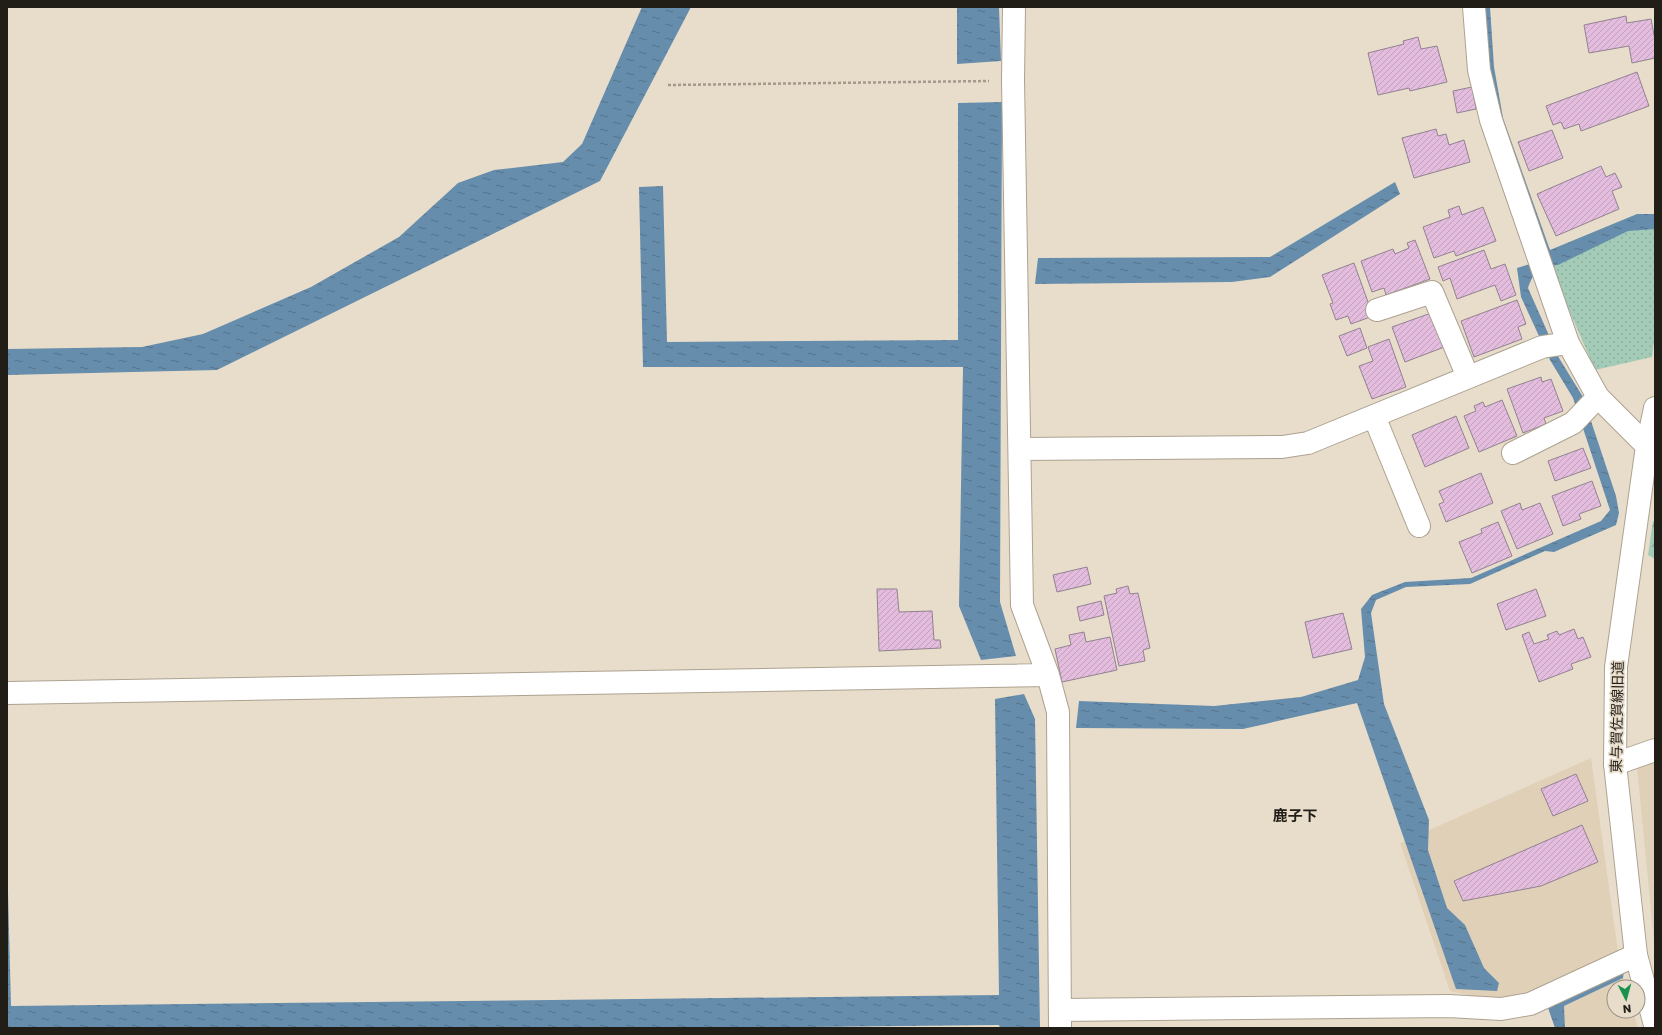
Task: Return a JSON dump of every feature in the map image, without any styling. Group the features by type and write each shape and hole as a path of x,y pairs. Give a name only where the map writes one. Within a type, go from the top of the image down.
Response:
{"street":[{"path":"1014,7 1013,80 1022,605 1048,675 1058,712 1060,1019 1449,1006 1501,1009 1530,1004 1636,955"},
{"path":"1474,7 1479,70 1491,120 1540,265 1557,344 1595,400 1647,446"},
{"path":"1377,310 1432,292 1468,377"},
{"path":"1020,450 1282,446 1308,443 1468,377 1557,344"},
{"path":"1513,452 1573,423 1595,400"},
{"name":"東与賀佐賀線旧道","path":"1655,408 1647,446 1616,667 1614,764 1636,955 1655,1025"},
{"path":"1374,416 1419,526"},
{"path":"9,693 1048,675"},
{"path":"1614,764 1655,750"}],"path":[{"path":"668,85 1013,80"}],"shaded area":[{"path":"1655,740 1655,952 1635,747"},
{"path":"1591,758 1620,966 1624,979 1606,979 1606,1019 1635,1019 1638,1028 1557,1028 1543,991 1506,1003 1450,991 1400,843"}],"green space":[{"path":"1655,224 1655,335 1652,357 1595,370 1550,266 1628,227"},
{"path":"1653,521 1655,522 1655,559 1648,555"}],"water":[{"path":"642,7 691,7 600,181 217,370 7,375 7,349 142,347 203,334 311,287 399,237 458,183 494,170 563,162 582,144"},
{"path":"957,7 999,7 1001,61 957,64"},
{"path":"1482,7 1490,7 1494,67 1503,118 1550,250 1637,214 1655,214 1655,229 1628,231 1558,265 1542,268 1535,274 1528,288 1559,358 1583,397 1616,496 1619,513 1616,525 1554,552 1545,551 1470,584 1406,587 1376,600 1371,613 1384,704 1429,820 1428,850 1447,908 1465,925 1484,968 1499,983 1497,991 1456,989 1357,703 1243,729 1076,728 1079,701 1214,706 1301,697 1358,680 1365,657 1361,609 1372,595 1405,582 1471,578 1601,521 1610,510 1573,398 1550,360 1521,297 1517,268 1530,264 1495,120"},
{"path":"1002,102 1000,602 1016,656 981,660 959,606 963,367 643,367 639,187 663,186 667,342 958,340 958,103"},
{"path":"1395,182 1400,194 1270,277 1232,282 1035,284 1038,258 1270,257"},
{"path":"1024,694 1035,719 1040,1028 1000,1028 999,1025 715,1028 7,1028 7,854 11,1006 999,995 995,699"},
{"path":"1624,971 1623,978 1606,979 1606,986 1564,1006 1565,1028 1555,1028 1547,1005"}],"building":[{"path":"1626,16 1627,23 1651,19 1655,40 1655,58 1632,63 1629,46 1589,53 1584,25"},
{"path":"1418,37 1421,49 1437,46 1447,82 1410,91 1409,88 1378,95 1368,53 1404,44 1403,41"},
{"path":"1637,72 1649,106 1581,131 1579,124 1564,129 1561,122 1553,125 1546,106"},
{"path":"1472,87 1476,109 1457,113 1453,91"},
{"path":"1436,129 1438,136 1446,134 1449,145 1464,140 1470,162 1414,178 1402,138"},
{"path":"1552,130 1563,158 1529,171 1518,142"},
{"path":"1601,166 1606,177 1615,173 1622,187 1612,191 1619,209 1556,236 1537,194"},
{"path":"1459,206 1462,215 1483,207 1496,241 1456,256 1454,251 1434,258 1423,227 1450,217 1448,210"},
{"path":"1415,240 1430,279 1386,295 1384,288 1372,292 1361,261 1393,249 1395,254 1409,248 1407,243"},
{"path":"1484,250 1491,269 1505,264 1516,295 1501,301 1495,285 1457,299 1450,278 1443,281 1438,267"},
{"path":"1354,263 1373,316 1351,324 1348,316 1336,320 1330,304 1333,303 1322,275"},
{"path":"1517,300 1526,324 1518,327 1522,339 1474,357 1461,321"},
{"path":"1434,312 1447,346 1405,362 1392,327"},
{"path":"1360,328 1367,348 1347,356 1339,336"},
{"path":"1389,339 1406,387 1372,399 1359,366 1373,361 1368,347"},
{"path":"1541,377 1542,382 1551,379 1563,411 1544,418 1546,424 1523,433 1507,389"},
{"path":"1502,400 1517,436 1479,452 1464,416 1476,411 1474,406 1483,402 1485,407"},
{"path":"1456,416 1469,448 1425,467 1412,435"},
{"path":"1583,448 1591,468 1555,481 1548,461"},
{"path":"1481,473 1493,503 1446,522 1439,504 1444,502 1439,491"},
{"path":"1592,481 1601,506 1579,514 1581,519 1563,526 1552,496"},
{"path":"1520,503 1522,510 1540,503 1553,534 1517,549 1501,511"},
{"path":"1498,522 1512,556 1472,573 1459,542 1482,533 1481,529"},
{"path":"1087,567 1091,584 1057,592 1053,575"},
{"path":"1128,586 1130,594 1138,593 1150,648 1143,650 1145,661 1119,666 1104,596 1117,593 1116,589"},
{"path":"877,589 897,589 899,612 932,611 934,640 940,640 941,648 879,651"},
{"path":"1536,589 1546,616 1506,630 1497,604"},
{"path":"1101,601 1104,615 1080,621 1077,607"},
{"path":"1343,613 1352,649 1313,658 1305,622"},
{"path":"1574,629 1578,639 1583,637 1591,657 1571,664 1573,669 1539,682 1522,635 1529,632 1534,644 1549,639 1547,635 1557,631 1559,635"},
{"path":"1084,632 1086,642 1110,637 1117,670 1062,682 1055,649 1071,645 1069,635"},
{"path":"1576,774 1588,801 1553,816 1541,789"},
{"path":"1582,825 1598,862 1541,886 1463,901 1454,881"}],"district":[{"name":"鹿子下","path":"1295,815"}]}
